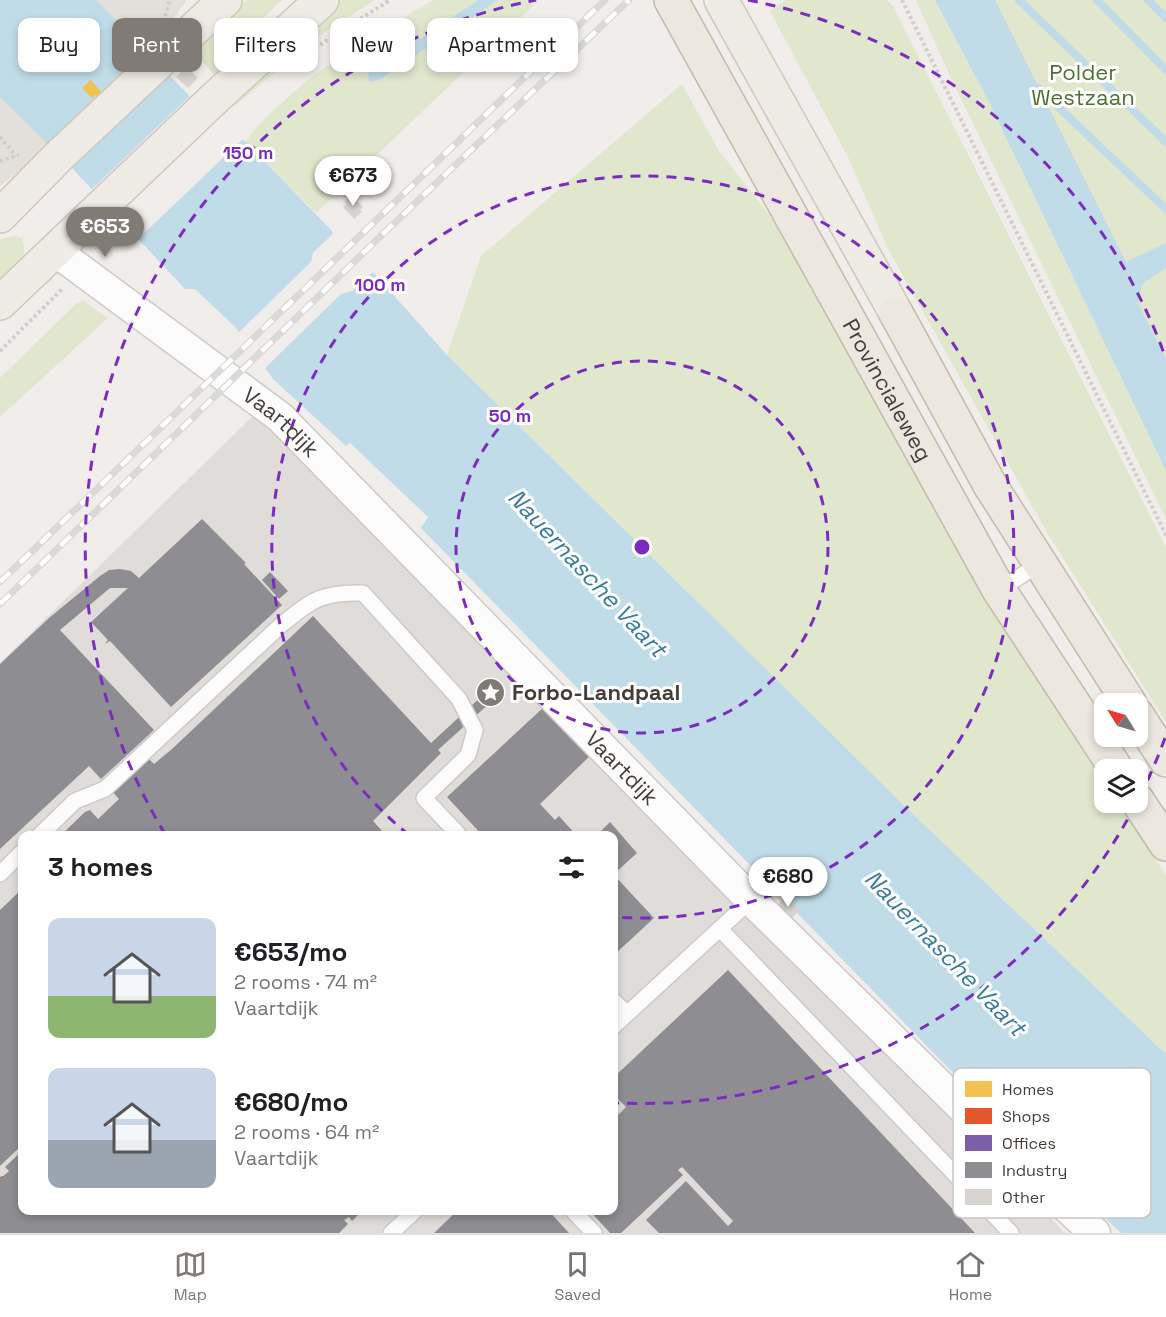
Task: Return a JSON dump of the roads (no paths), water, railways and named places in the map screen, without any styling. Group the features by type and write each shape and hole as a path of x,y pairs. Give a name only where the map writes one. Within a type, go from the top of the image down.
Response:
{"highway":[{"name":"Provincialeweg","path":"671,0 999,590 1110,759"},
{"name":"Provincialeweg","path":"896,313 990,485 1123,693"},
{"path":"1148,732 1166,760"},
{"path":"1146,813 1166,844"}],"main road":[{"path":"0,216 164,56 225,0"},
{"path":"0,303 209,103 322,0"},
{"name":"Provincialeweg","path":"721,0 896,313"}],"street":[{"name":"Vaartdijk","path":"54,250 280,417 751,900 953,1098"},
{"name":"Vaartdijk","path":"1078,1218 1095,1233"}],"lane":[{"path":"999,590 1039,564"},
{"path":"44,831 75,801 105,789 281,625 310,602 339,593 363,593 459,699 475,730 468,755 424,798 455,831"},
{"path":"0,873 18,856"},
{"path":"618,1022 751,900"},
{"path":"720,929 953,1172"},
{"path":"618,1005 626,1013"},
{"path":"392,1233 411,1215"},
{"path":"577,1215 594,1233"},
{"path":"997,1218 1011,1233"}],"water":[{"name":"Nauernasche Vaart","path":"0,0 96,0 114,18 112,72 166,72 215,122 246,142 332,231 333,234 313,253 352,291 373,272 447,355 917,818 1166,1054 1166,1233 1121,1233 1105,1218 1151,1218 1151,1068 953,1068 953,1073 421,528 428,517 350,443 346,446 273,379 235,327 195,289 185,289 72,168 0,97"},
{"path":"478,0 498,0 471,18 451,18"},
{"path":"935,0 995,0 1126,262 1166,243 1166,268 1142,284 1138,303 1166,359 1166,471 988,100"},
{"path":"427,34 427,48 415,56 415,42"},
{"path":"369,72 391,72 372,82 369,81"}],"waterway":[{"path":"1019,0 1166,142"},
{"path":"1097,0 1166,70"},
{"path":"1148,0 1166,18"},
{"path":"1038,88 1166,209"}],"railway":[{"path":"0,582 605,0"},
{"path":"0,604 629,0"}],"place":[{"name":"Forbo-Landpaal","path":"491,692"}],"park label":[{"name":"Polder Westzaan","path":"1083,84"}]}
